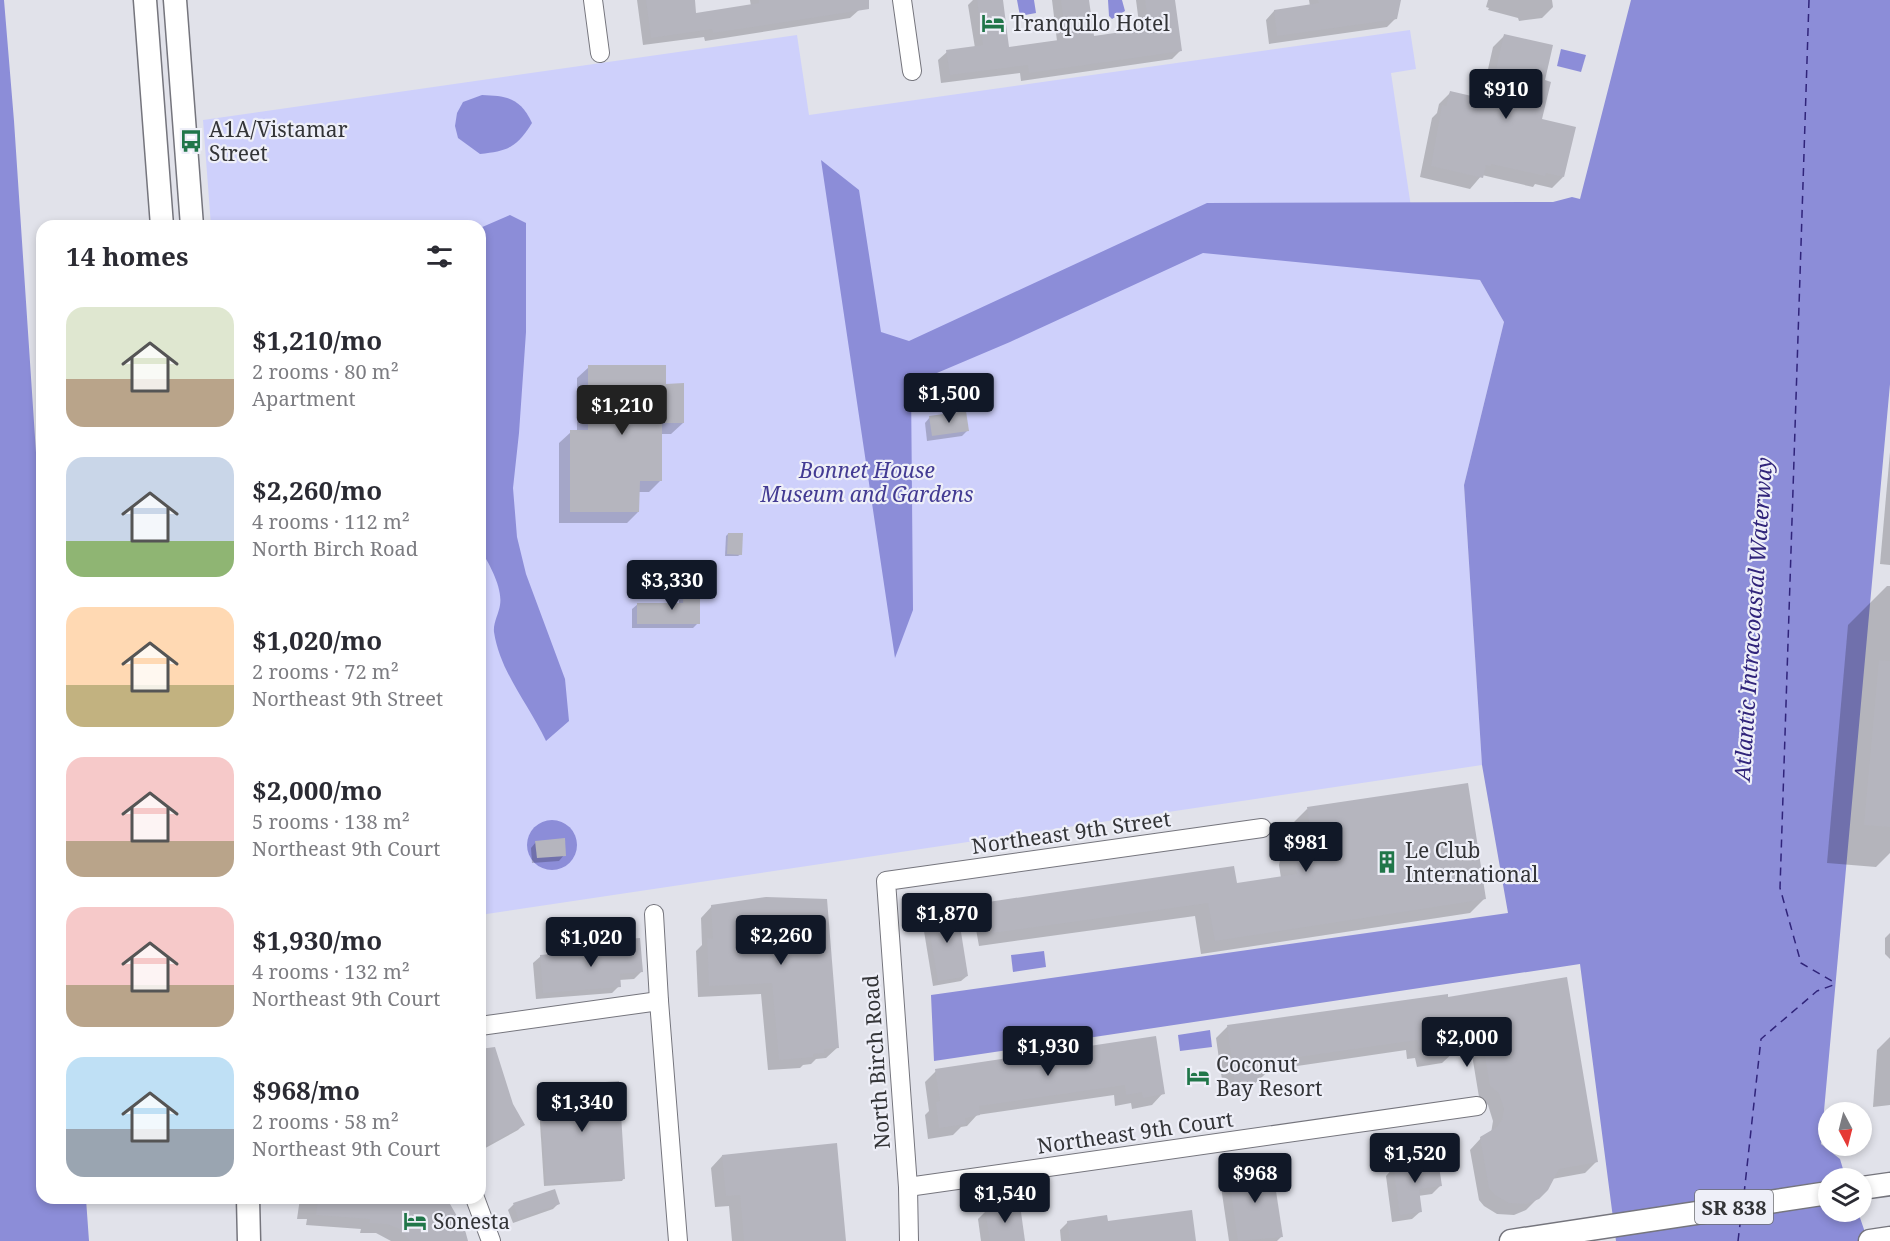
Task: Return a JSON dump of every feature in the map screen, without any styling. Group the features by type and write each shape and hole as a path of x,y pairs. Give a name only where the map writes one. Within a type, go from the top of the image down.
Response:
{"main road":[{"path":"145,0 162,220"},
{"path":"175,0 192,220"},
{"path":"1872,1187 1890,1184"},
{"name":"SR 838","path":"1511,1241 1818,1195"},
{"path":"248,1204 249,1241"},
{"path":"1870,1241 1890,1238"}],"street":[{"path":"592,0 600,53"},
{"path":"902,0 912,71"},
{"name":"Northeast 9th Street","path":"886,881 1262,828"},
{"name":"North Birch Road","path":"886,881 908,1187 909,1241"},
{"path":"654,914 678,1241"},
{"path":"486,1025 659,1001"},
{"name":"Northeast 9th Court","path":"908,1187 1477,1106"},
{"path":"477,1204 491,1241"}],"green space":[{"name":"Bonnet House Museum and Gardens","path":"1410,30 1416,69 1391,73 1421,274 1480,280 1504,322 1464,485 1482,765 486,914 486,220 211,220 203,120 797,35 809,115"}],"water":[{"path":"0,0 4,0 36,453 36,1204 86,1204 89,1241 0,1241"},
{"path":"1017,0 1034,0 1036,13 1020,16"},
{"path":"1108,0 1122,0 1125,11 1112,19 1109,16"},
{"name":"Atlantic Intracoastal Waterway","path":"1631,0 1890,0 1890,384 1825,1102 1818,1102 1818,1156 1836,1156 1840,1159 1843,1168 1818,1168 1818,1222 1861,1222 1868,1241 1616,1241 1580,964 934,1061 931,995 1508,913 1482,765 1464,485 1504,322 1480,280 1203,253 1010,342 911,384 913,610 895,658 821,160 859,190 881,332 909,341 1207,203 1553,202 1572,197 1580,199"},
{"path":"1561,49 1586,55 1581,72 1557,66"},
{"path":"482,95 499,96 518,103 532,123 511,147 480,154 458,138 455,126 457,113 463,102"},
{"path":"510,215 526,223 526,332 513,488 517,537 526,574 565,679 569,721 546,741 502,661 494,632 500,598 497,584 486,559 486,225"},
{"path":"552,820 570,827 577,845 570,863 552,870 534,863 527,845 534,827"},
{"path":"1044,951 1046,967 1013,972 1011,955"},
{"path":"1210,1030 1212,1047 1180,1051 1178,1035"}],"building":[{"path":"646,0 695,0 696,13 759,3 759,0 869,0 869,9 713,33 712,29 651,38"},
{"path":"977,0 1003,0 1009,47 1066,39 1061,0 1089,0 1094,36 1149,28 1145,0 1175,0 1182,51 1029,73 1028,65 950,75 946,50 983,45"},
{"path":"1318,0 1401,0 1397,19 1277,36 1274,10 1319,3"},
{"path":"1504,34 1553,45 1545,80 1551,82 1542,119 1576,127 1564,177 1546,173 1545,176 1491,164 1491,166 1486,165 1483,178 1431,166 1442,105 1446,106 1450,91 1489,100"},
{"path":"588,365 666,365 666,384 684,383 684,423 662,423 662,481 640,481 639,512 570,512 570,430 588,430"},
{"path":"966,411 969,431 932,436 929,416"},
{"path":"728,533 743,533 742,555 727,554"},
{"path":"684,590 700,590 700,624 637,624 637,603 683,603"},
{"path":"1879,660 1890,661 1890,827 1864,825"},
{"name":"Le Club International","path":"1468,783 1486,899 1215,941 1208,903 992,933 988,902 1234,866 1237,883 1297,874 1293,850 1296,831 1310,829 1307,807"},
{"path":"565,838 566,856 537,858 535,841"},
{"path":"766,897 827,899 839,1048 824,1049 824,1053 813,1054 813,1057 779,1060 772,983 709,986 707,938 713,939 711,905"},
{"path":"957,907 968,976 938,981 926,912"},
{"path":"640,938 643,972 620,974 621,987 543,993 540,955 614,949 614,940"},
{"path":"1567,977 1598,1162 1559,1169 1548,1190 1539,1199 1526,1204 1509,1203 1495,1195 1489,1188 1480,1137 1497,1127 1502,1120 1504,1109 1499,1093 1490,1086 1482,1039 1454,1043 1455,1052 1428,1056 1426,1047 1419,1048 1417,1040 1271,1061 1273,1069 1258,1071 1259,1080 1235,1084 1227,1025 1448,994 1448,997"},
{"path":"1156,1036 1165,1094 1143,1098 1142,1092 1126,1095 1125,1085 979,1106 980,1115 965,1118 966,1124 939,1128 936,1102 940,1101 935,1069"},
{"path":"495,1047 513,1104 525,1125 486,1146 486,1048"},
{"path":"619,1081 625,1179 546,1184 539,1087"},
{"path":"837,1143 846,1241 744,1241 740,1195 726,1196 722,1155"},
{"path":"1438,1160 1442,1186 1419,1189 1422,1212 1400,1215 1393,1166"},
{"path":"1272,1165 1283,1237 1238,1241 1228,1171"},
{"path":"555,1189 560,1204 518,1219 513,1203"},
{"name":"Sonesta","path":"317,1204 450,1204 465,1230 468,1241 410,1241 400,1229 387,1224 369,1223 370,1219 316,1215"},
{"path":"1020,1205 1025,1241 990,1241 985,1210"},
{"path":"1192,1210 1196,1241 1070,1241 1067,1221 1107,1215 1108,1221"}],"ferry route":[{"path":"1809,0 1780,888 1801,963 1837,984"},
{"path":"1744,1194 1761,1039 1817,991 1836,984"},
{"path":"1738,1241 1741,1216"}],"place":[{"name":"Tranquilo Hotel","path":"993,23"},
{"name":"A1A/Vistamar Street","path":"191,141"},
{"name":"Le Club International","path":"1387,862"},
{"name":"Coconut Bay Resort","path":"1198,1076"},
{"name":"Sonesta","path":"415,1221"}]}
